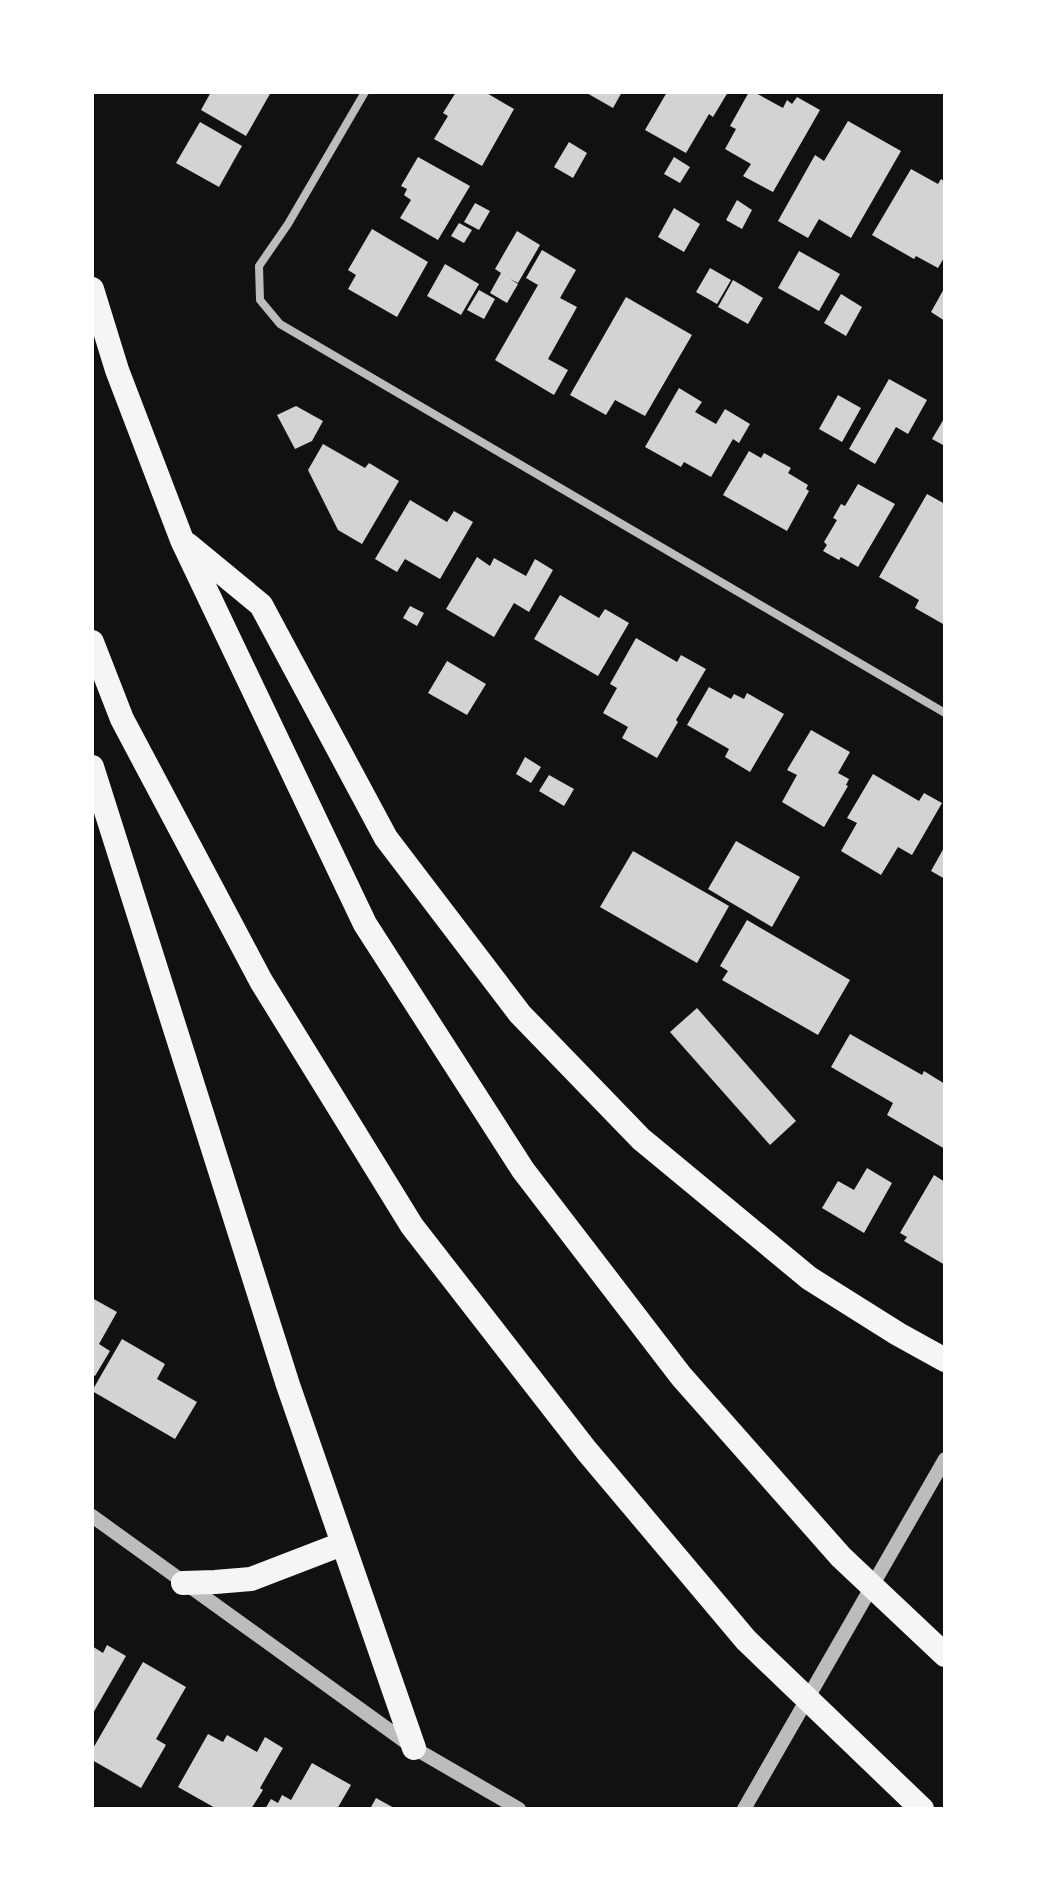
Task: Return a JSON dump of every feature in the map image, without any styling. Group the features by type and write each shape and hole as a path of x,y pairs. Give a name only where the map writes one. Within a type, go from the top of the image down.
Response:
{"highway":[{"path":"92,289 117,370 182,540 365,924 523,1170 681,1376 841,1557 945,1655"},
{"path":"182,540 261,605 386,838 520,1014 641,1139 809,1278 945,1360"},
{"path":"92,642 122,719 261,981 412,1226 586,1450 746,1640 922,1809"},
{"path":"92,767 288,1385 414,1748"},
{"path":"183,1583 251,1579 342,1544"}],"street":[{"path":"365,92 288,224 259,266 260,300 280,324 945,713"},
{"path":"744,1809 945,1459"},
{"path":"92,1516 414,1748 519,1809"}],"building":[{"path":"211,92 271,92 246,136 201,110"},
{"path":"456,92 485,92 514,109 482,166 434,139 448,116 443,113"},
{"path":"585,92 622,92 613,108"},
{"path":"667,92 728,92 713,117 709,114 686,153 645,130"},
{"path":"749,92 783,108 787,100 792,104 797,97 820,110 773,192 743,176 751,164 725,149 736,129 730,126"},
{"path":"848,121 901,151 851,238 819,219 808,238 778,221 815,155 824,161"},
{"path":"200,122 242,146 219,187 176,163"},
{"path":"569,142 587,153 573,178 554,167"},
{"path":"418,157 470,186 438,240 400,218 411,200 404,195 407,189 401,186"},
{"path":"674,157 690,167 680,183 664,174"},
{"path":"911,169 938,184 941,179 945,182 945,256 938,268 916,256 914,259 872,235"},
{"path":"737,200 752,210 742,229 726,220"},
{"path":"475,203 490,211 479,230 464,222"},
{"path":"674,208 700,224 684,252 658,237"},
{"path":"459,223 472,230 464,243 451,236"},
{"path":"372,229 428,262 397,317 348,289 356,275 348,270"},
{"path":"517,231 540,245 518,283 510,279 518,284 507,303 490,293 501,273 495,269"},
{"path":"542,250 576,270 560,298 577,307 548,359 568,370 554,395 495,360 538,285 526,278"},
{"path":"799,251 840,274 819,311 778,288"},
{"path":"445,264 479,284 461,315 427,296"},
{"path":"710,268 731,280 717,304 696,292"},
{"path":"733,280 763,298 748,324 718,307"},
{"path":"945,287 945,321 931,312"},
{"path":"479,290 495,299 484,319 467,310"},
{"path":"841,294 862,307 846,336 824,323"},
{"path":"626,297 692,335 645,416 615,400 606,415 570,395"},
{"path":"889,379 927,400 908,434 896,427 875,464 849,449"},
{"path":"679,388 702,402 695,412 716,424 725,409 750,424 739,443 733,439 711,477 684,462 681,467 645,447"},
{"path":"838,395 861,408 842,442 819,429"},
{"path":"296,406 323,421 312,441 295,449 277,415"},
{"path":"945,417 945,446 932,439"},
{"path":"323,444 365,468 369,463 399,481 362,544 338,530 308,470"},
{"path":"749,451 761,458 764,453 791,468 788,473 808,485 806,489 809,491 787,531 723,495"},
{"path":"858,484 895,504 858,567 823,551 827,545 824,542 837,520 833,518 841,504 845,506"},
{"path":"927,494 945,504 943,624 915,608 919,600 879,577"},
{"path":"410,500 447,522 454,511 473,522 440,579 405,559 397,572 375,559"},
{"path":"477,557 490,566 494,558 526,576 535,559 553,570 529,612 514,603 494,637 446,609"},
{"path":"560,595 599,618 605,609 629,623 598,676 534,639"},
{"path":"410,606 424,613 417,626 403,618"},
{"path":"636,638 677,662 681,655 706,669 657,758 622,738 628,727 603,713 617,688 610,684"},
{"path":"447,661 486,684 467,715 428,693"},
{"path":"709,687 731,699 734,694 744,699 747,693 784,714 750,772 725,757 729,749 687,725"},
{"path":"811,730 850,752 838,773 849,779 848,786 824,827 782,802 797,775 787,770"},
{"path":"525,757 541,767 531,783 516,774"},
{"path":"873,774 919,801 924,793 942,803 912,855 898,847 881,875 841,851 857,823 847,818"},
{"path":"549,775 574,789 564,806 539,791"},
{"path":"736,841 800,877 772,927 708,889"},
{"path":"945,846 945,879 931,871"},
{"path":"633,851 729,906 697,963 600,907"},
{"path":"747,920 850,980 818,1035 722,980 728,971 720,966"},
{"path":"697,1008 796,1121 770,1145 670,1032"},
{"path":"850,1034 922,1075 924,1071 945,1084 945,1149 887,1115 893,1103 831,1067"},
{"path":"867,1168 892,1183 864,1233 822,1208 838,1181 854,1190"},
{"path":"934,1175 945,1182 945,1265 904,1241 907,1237 900,1233"},
{"path":"92,1298 117,1312 99,1344 110,1351 95,1376 92,1374"},
{"path":"122,1339 165,1364 157,1379 197,1402 175,1439 92,1391"},
{"path":"107,1645 126,1656 92,1715 92,1646 103,1653"},
{"path":"143,1662 186,1687 156,1739 166,1745 141,1788 92,1760 92,1750"},
{"path":"208,1734 223,1742 227,1735 257,1752 265,1737 283,1748 251,1809 217,1809 178,1787"},
{"path":"312,1763 351,1785 337,1809 265,1809 271,1799 278,1803 282,1795 291,1800"},
{"path":"376,1798 396,1809 370,1809"}]}
